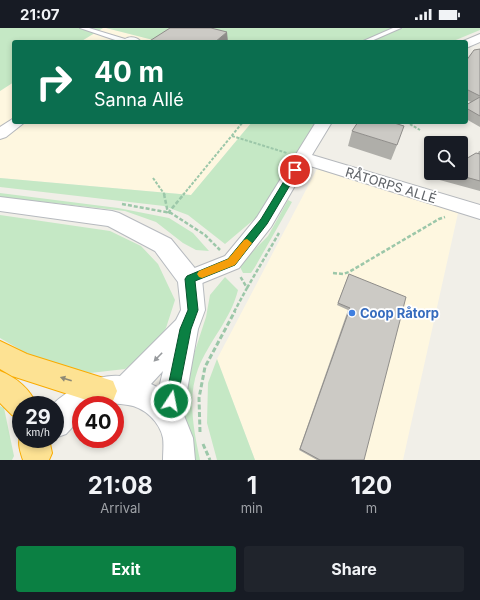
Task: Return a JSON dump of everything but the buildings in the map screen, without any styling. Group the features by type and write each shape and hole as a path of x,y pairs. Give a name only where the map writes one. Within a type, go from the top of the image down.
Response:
{"highway":[{"path":"0,354 22,366 114,391"},
{"path":"0,386 15,396"}],"street":[{"path":"468,43 480,38"},
{"path":"0,134 14,124"},
{"path":"190,279 232,262 264,222 323,124"},
{"name":"RÅTORPS ALLÉ","path":"302,158 480,212"},
{"path":"0,204 112,219 163,245 190,279 193,310 185,329 168,415"},
{"path":"114,391 185,329"},
{"path":"64,413 83,400 114,391 142,394 157,402 168,415 178,438 179,460"}],"lane":[{"path":"83,28 121,40"},
{"path":"369,40 398,28"}],"path":[{"path":"153,178 163,191 168,202 168,213 241,124"},
{"path":"410,124 420,130"},
{"path":"232,136 302,158"},
{"path":"333,273 343,274 349,272 439,219 450,216"}],"shaded area":[{"path":"103,28 106,28 154,40 83,40"},
{"path":"12,83 12,124 250,124 191,195 0,178 0,91"},
{"path":"317,169 458,213 403,460 255,460 217,359"}],"green space":[{"path":"0,28 103,28 83,40 12,40 12,83 0,91"},
{"path":"106,28 480,28 480,30 456,40 153,40"},
{"path":"250,124 315,124 258,216 225,244 188,215 164,206 0,187 0,178 191,195"},
{"path":"0,193 118,208 169,218 193,233 209,251 196,250 183,243 156,222 125,211 0,197"},
{"path":"288,200 292,202 255,267 251,273 243,273 239,265 268,236"},
{"path":"0,215 110,231 141,246 158,264 175,300 166,328 152,348 125,369 90,373 33,357 0,338"},
{"path":"225,277 238,290 230,311 198,369 192,403 200,460 188,460 181,408 189,369 206,317 210,295"},
{"path":"217,359 255,460 217,460 207,423 208,383"},
{"path":"0,406 4,408 14,456 12,460 0,460"}],"slow traffic":[{"path":"202,274 232,262 247,243"}],"place":[{"name":"Coop Råtorp","path":"352,313"}],"route":[{"path":"171,401 185,329 193,310 190,279 232,262 264,222 295,170"}]}
